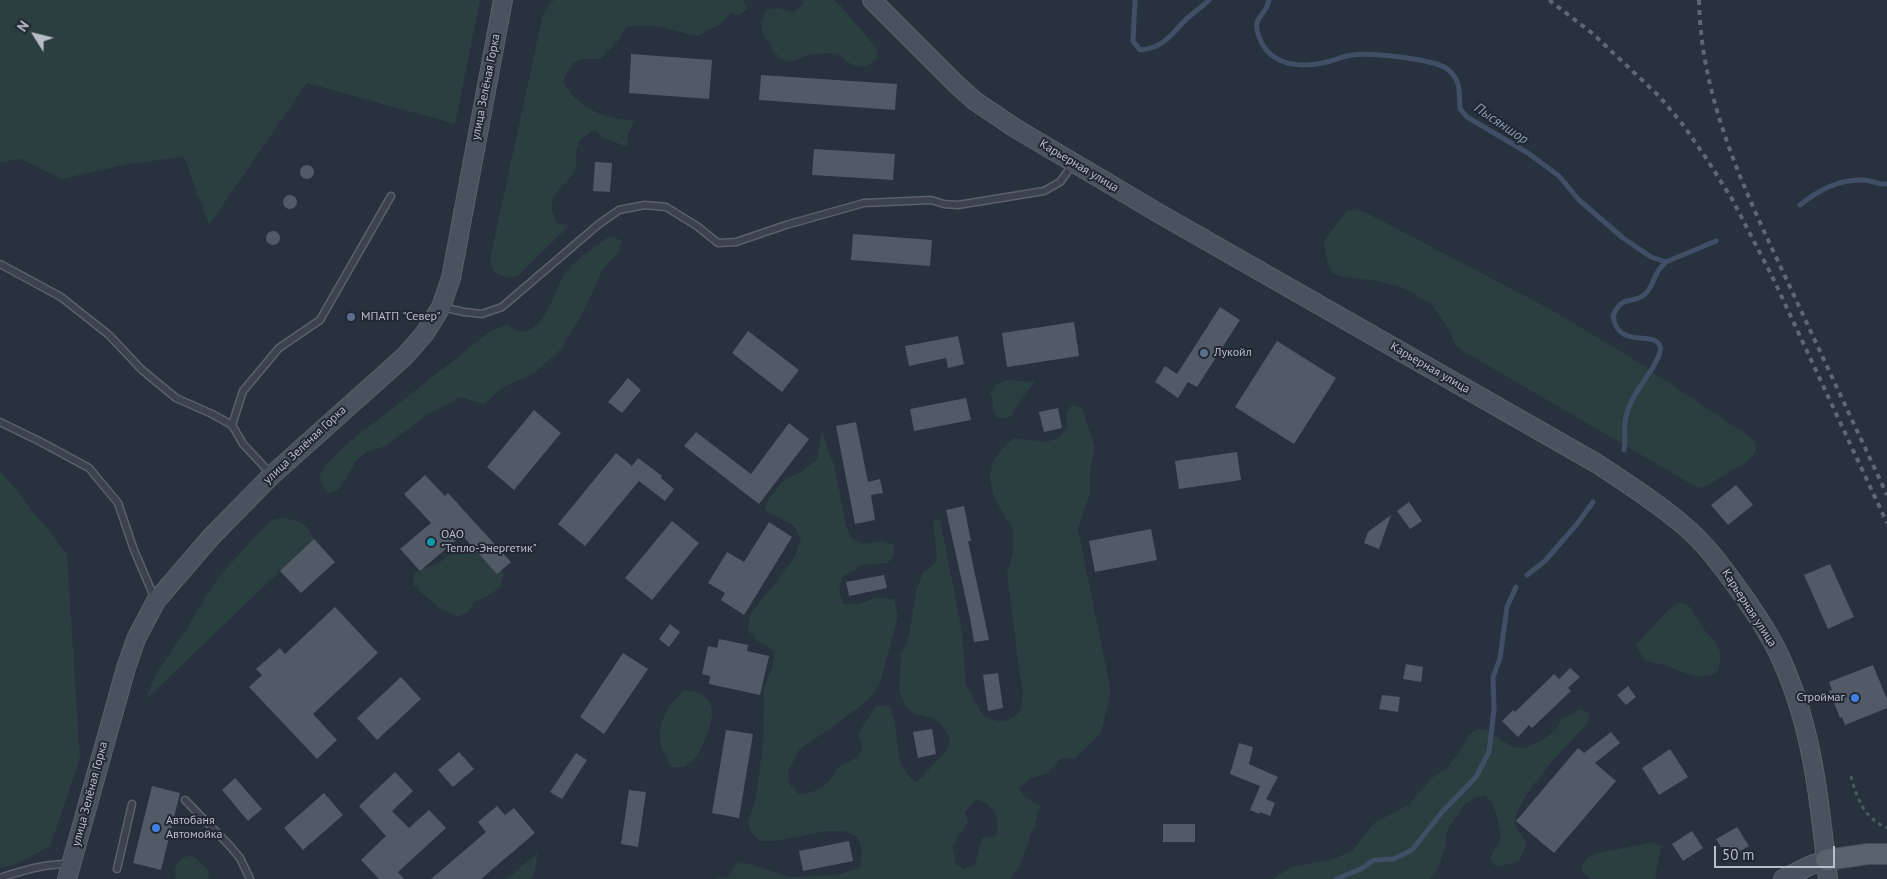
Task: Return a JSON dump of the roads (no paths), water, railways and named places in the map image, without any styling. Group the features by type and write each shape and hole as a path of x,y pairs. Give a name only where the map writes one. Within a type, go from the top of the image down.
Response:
{"main road":[{"name":"улица Зелёная Горка","path":"69,872 126,668 136,639 156,601 210,537 272,475 405,356 425,333 441,307 451,278 502,0"},
{"name":"Карьерная улица","path":"872,0 935,64 975,101 1015,128 1596,463 1643,494 1683,524 1708,548 1730,577 1763,626 1781,660 1798,702 1811,751 1822,820 1827,870"},
{"path":"1783,879 1811,865 1827,870 1868,854 1887,854"}],"lane":[{"path":"441,307 482,314 502,308 599,224 619,210 645,205 666,207 697,226 718,243 736,242 786,225 864,203 932,200 944,204 958,205 1044,191 1060,182 1074,163"},
{"path":"232,425 242,391 279,348 320,320 391,196"},
{"path":"0,264 61,297 109,335 142,370 176,398 232,425 243,444 272,475"},
{"path":"0,422 89,468 118,503 134,550 156,601"},
{"path":"185,800 240,858 250,879"},
{"path":"117,869 132,804"},
{"path":"0,878 36,866 51,864 69,872"}],"waterway":[{"name":"Пысяншор","path":"1135,0 1133,41 1140,50 1149,49 1163,42 1209,0"},
{"name":"Пысяншор","path":"1269,0 1266,9 1257,22 1257,30 1261,42 1267,51 1284,62 1305,65 1327,62 1352,55 1372,54 1414,59 1438,65 1447,69 1458,82 1460,109 1467,117 1528,153 1559,176 1579,200 1623,238 1651,257 1666,262 1716,241"},
{"name":"Пысяншор","path":"1800,205 1822,190 1846,181 1863,180 1887,184"},
{"path":"1624,450 1627,413 1634,397 1657,360 1660,346 1651,339 1636,338 1622,333 1616,326 1613,316 1616,309 1623,302 1639,298 1646,293 1658,271 1666,262"},
{"path":"1527,575 1545,561 1593,502"},
{"path":"1336,879 1361,869 1374,860 1394,859 1412,850 1442,812 1476,777 1489,752 1494,709 1493,677 1500,658 1507,607 1516,587"}],"railway":[{"path":"1549,0 1592,33 1659,96 1684,126 1708,161 1732,199 1772,276 1887,523"},
{"path":"1699,0 1702,39 1708,76 1730,149 1759,220 1887,495"}],"place":[{"name":"МПАТП \"Север\"","path":"351,317"},
{"name":"Лукойл","path":"1204,353"},
{"name":"ОАО \"Тепло-Энергетик\"","path":"431,542"},
{"name":"Строймаг","path":"1855,698"},
{"name":"Автобаня Автомойка","path":"156,828"}]}
